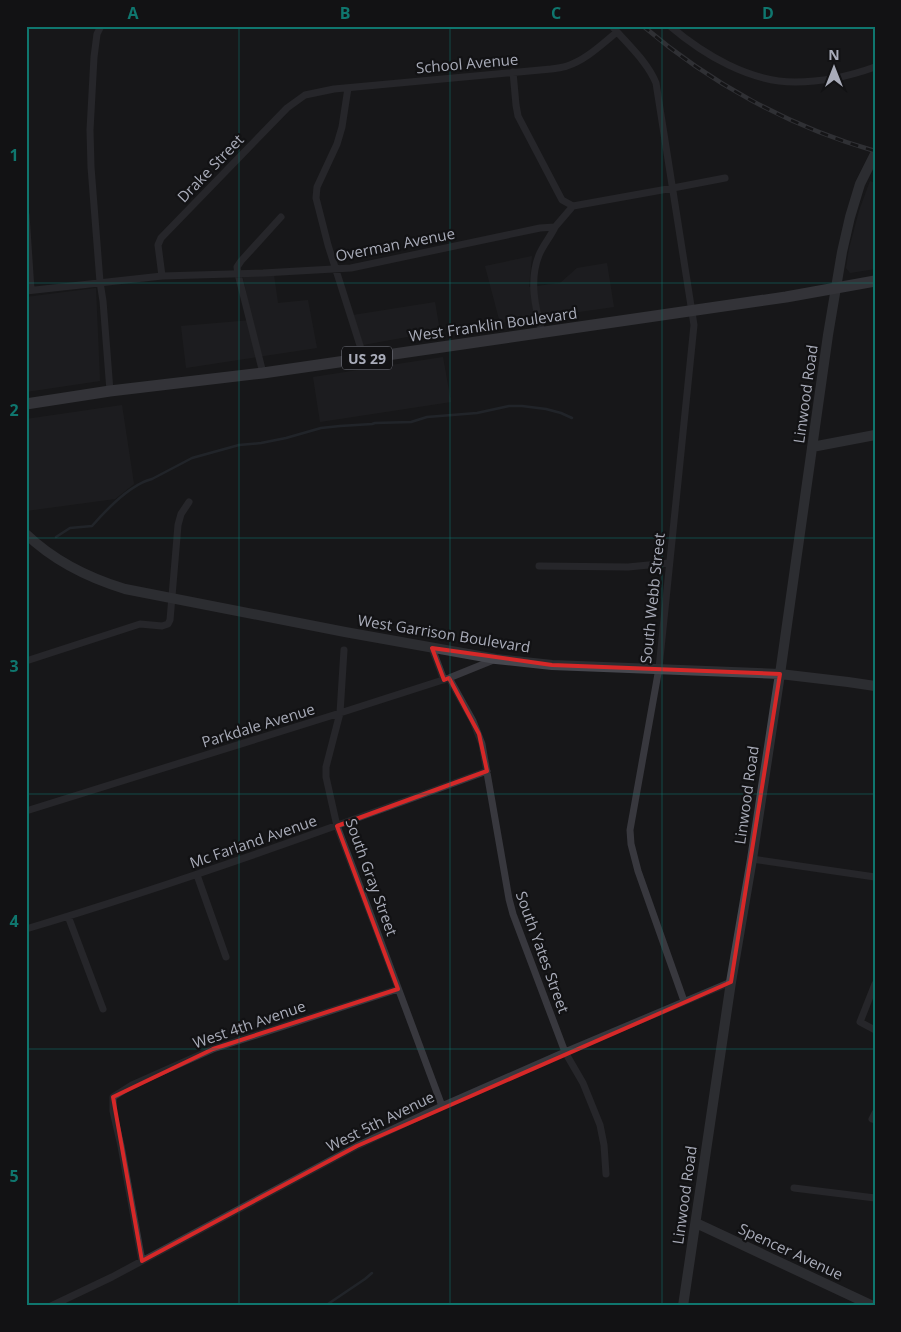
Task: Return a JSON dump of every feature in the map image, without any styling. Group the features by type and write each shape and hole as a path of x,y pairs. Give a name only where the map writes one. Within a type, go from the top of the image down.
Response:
{"main road":[{"name":"Linwood Road","path":"683,1306 731,982 780,674 844,238 860,184 875,154"},
{"name":"West Franklin Boulevard","path":"26,404 110,391 262,373 786,297 875,281"},
{"path":"812,447 875,436"},
{"name":"West Garrison Boulevard","path":"26,534 63,562 94,578 122,588 432,648 496,659 552,665 780,674 875,686"},
{"name":"Spencer Avenue","path":"696,1223 873,1306"}],"street":[{"path":"101,26 97,34 94,57 91,167 110,391"},
{"path":"670,26 683,38 725,63 752,75 774,80 811,82 840,77 875,67"},
{"name":"School Avenue","path":"308,94 334,89 566,67 586,56 614,29"},
{"name":"South Webb Street","path":"614,29 644,62 653,74 656,83 694,331 658,668 630,830 638,871 684,1001"},
{"path":"513,72 518,116 562,200 573,206 725,178"},
{"path":"348,88 342,128 317,187 316,198 336,270 364,358"},
{"name":"Drake Street","path":"162,276 158,245 161,238 287,108 296,100 308,94"},
{"path":"542,332 537,314 533,280 540,253 555,227 573,206"},
{"path":"26,215 29,291"},
{"path":"262,373 237,267 281,217"},
{"name":"Overman Avenue","path":"29,291 162,276 336,270 540,228 555,227"},
{"path":"26,661 140,624 166,626 170,620 178,525 181,514 189,502"},
{"path":"539,566 628,567 669,563"},
{"name":"South Yates Street","path":"432,648 446,679 479,734 484,751 513,914 565,1052 583,1083 600,1125 604,1145 606,1174"},
{"name":"South Gray Street","path":"344,650 340,714 326,767 326,777 337,826 442,1106"},
{"name":"Parkdale Avenue","path":"26,811 340,714 446,679 496,659"},
{"name":"Mc Farland Avenue","path":"26,929 197,875 487,771"},
{"path":"752,859 875,877"},
{"path":"197,875 226,957"},
{"path":"68,916 103,1009"},
{"name":"West 5th Avenue","path":"51,1306 142,1262 357,1146 565,1052 731,982"},
{"path":"875,984 860,1022 875,1030"},
{"name":"West 4th Avenue","path":"142,1262 113,1110 114,1097 132,1084 213,1048 398,989"},
{"path":"875,1113 872,1119 875,1120"},
{"path":"794,1188 875,1198"}],"highlighted area":[{"path":"432,648 552,665 780,674 731,982 357,1146 142,1261 113,1097 213,1049 398,989 337,826 487,771 479,734 449,678 444,680"}],"shaded area":[{"path":"870,181 875,183 875,269 850,273 846,268 849,249 859,211"},
{"path":"532,256 529,287 560,283 577,268 607,263 614,307 500,323 485,266"},
{"path":"274,275 278,303 308,300 317,348 186,368 181,326 252,320 243,277"},
{"path":"96,288 100,381 26,392 26,297"},
{"path":"435,302 440,331 363,345 353,315"},
{"path":"443,357 451,402 320,422 313,377"},
{"path":"122,405 134,484 115,499 26,511 26,419"}],"waterway":[{"path":"56,537 70,528 92,526 119,498 136,486 192,458 239,445 286,438 321,428 411,422 427,417 477,413 509,406 546,409 572,418"},
{"path":"325,1306 372,1273"}],"railway":[{"path":"643,26 696,66 752,101 812,129 875,151"}]}
